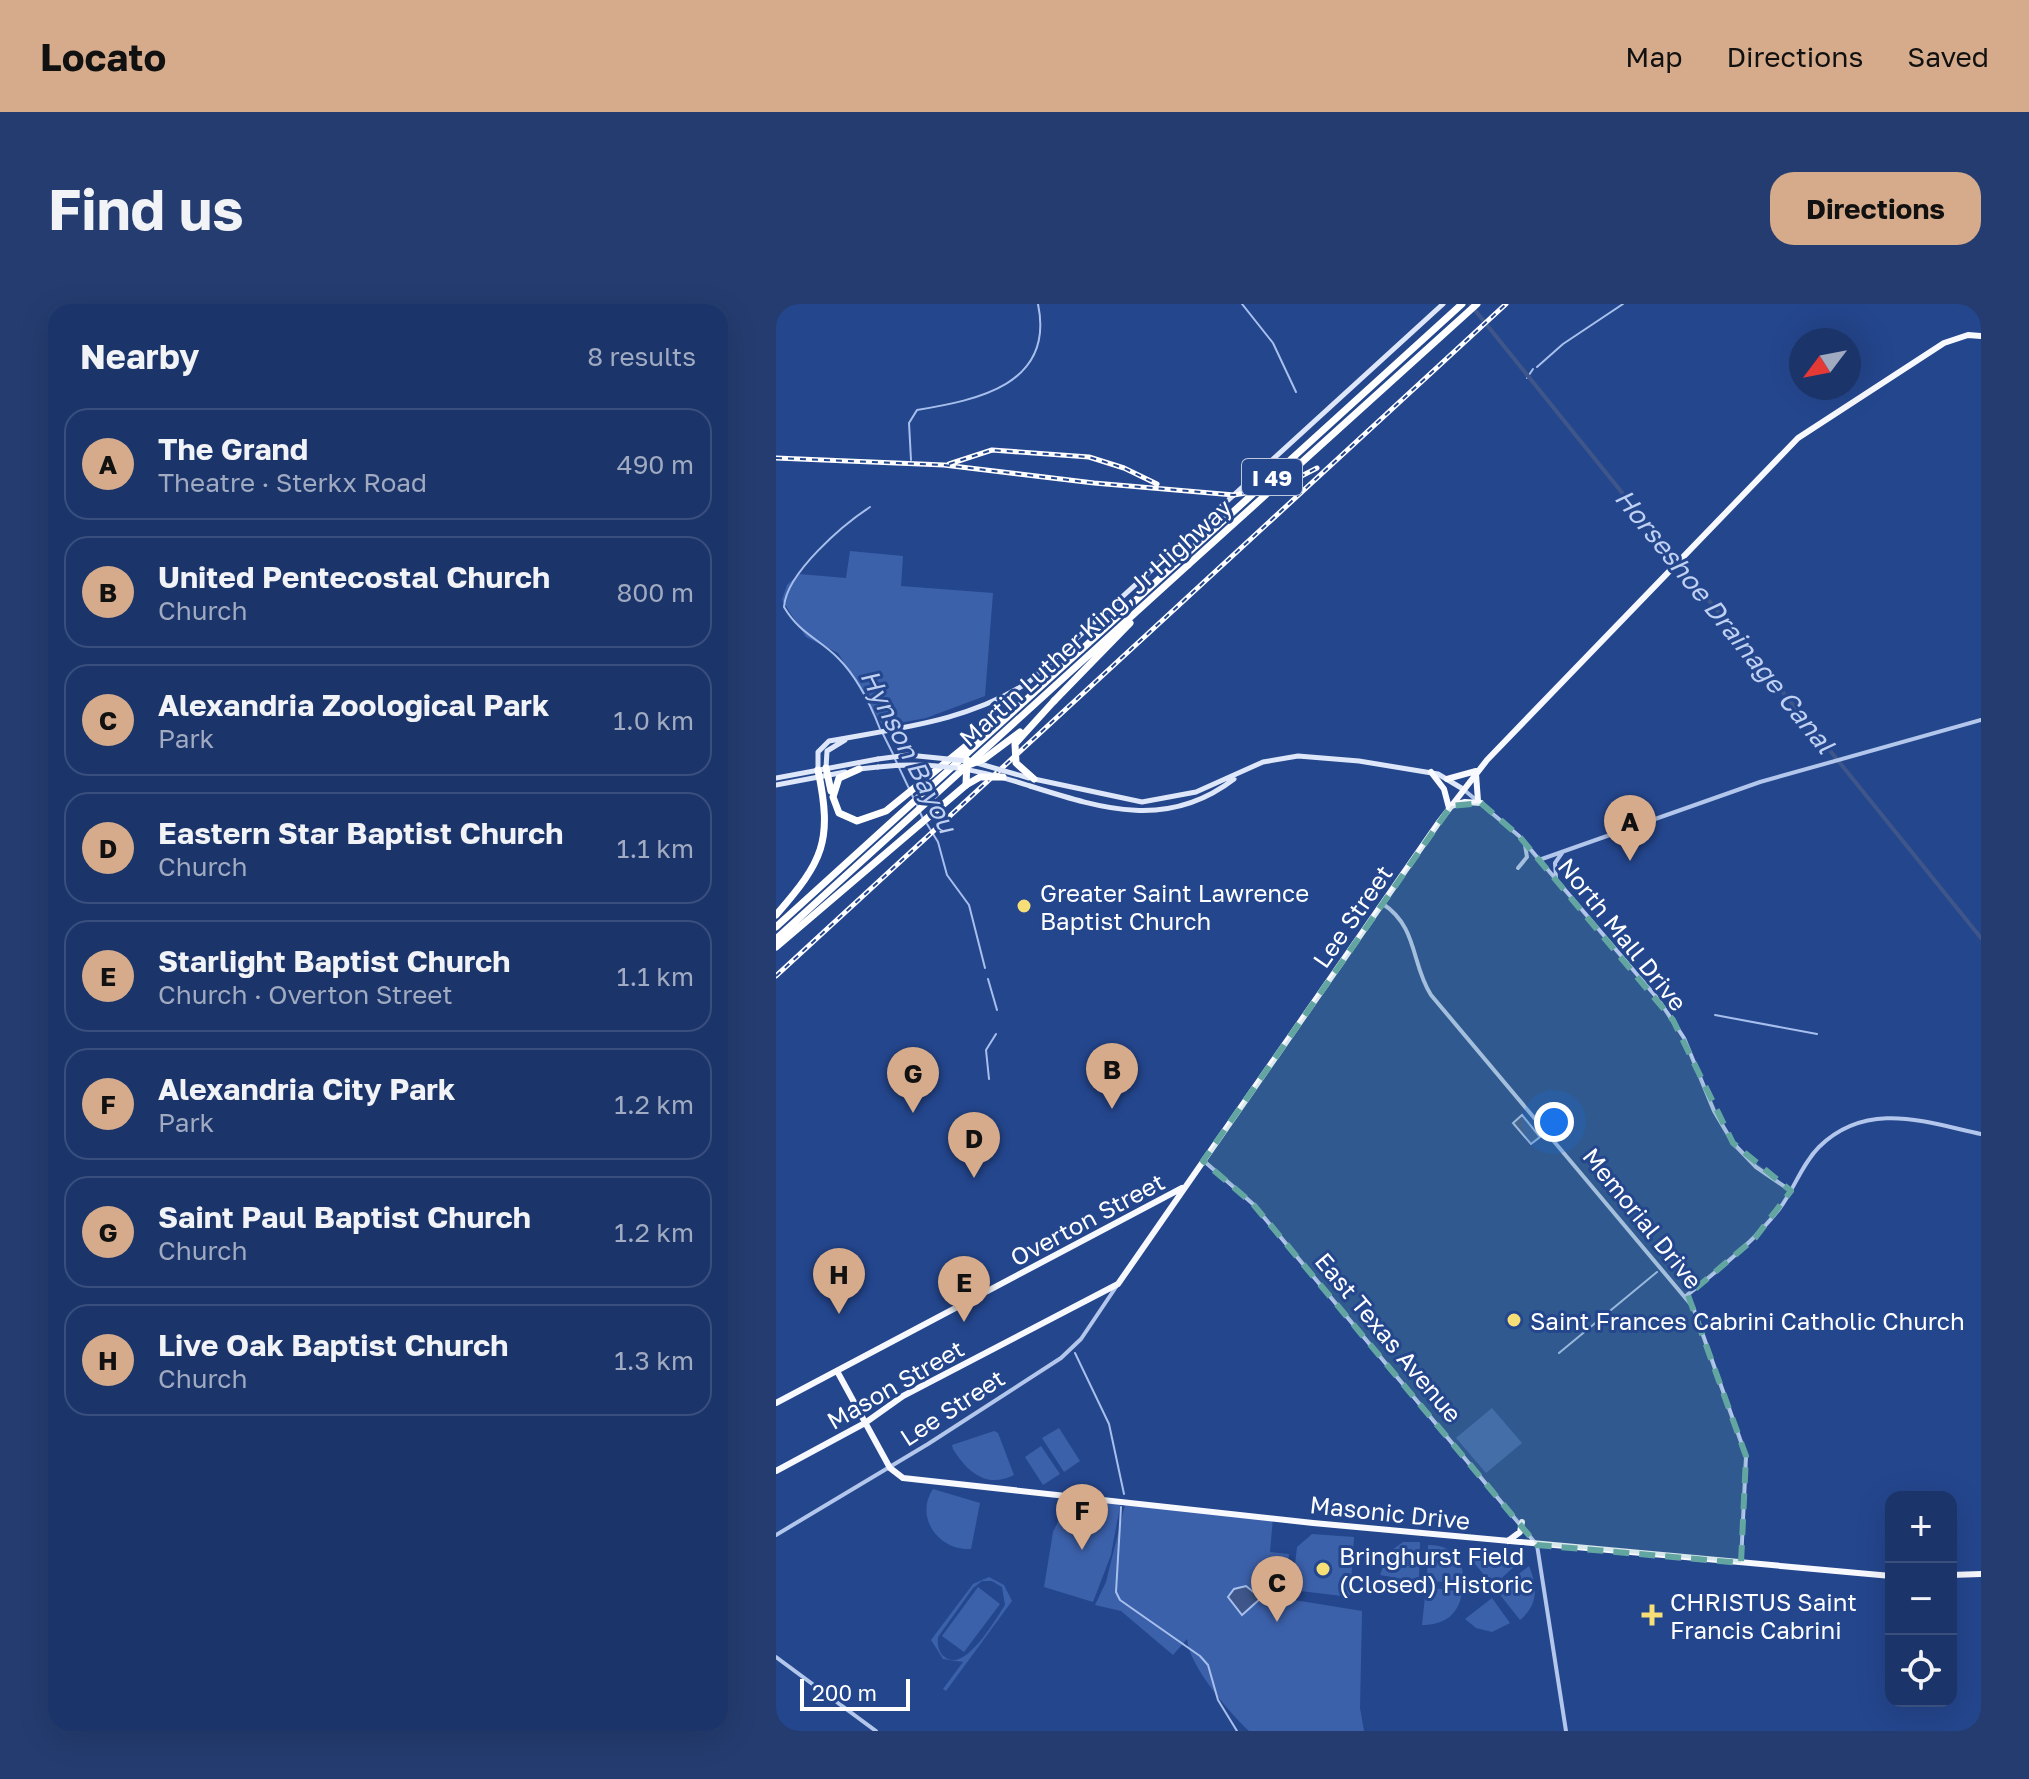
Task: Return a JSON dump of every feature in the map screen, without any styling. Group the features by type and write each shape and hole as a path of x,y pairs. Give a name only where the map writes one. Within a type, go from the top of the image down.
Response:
{"highway":[{"name":"Martin Luther King, Jr Highway","path":"776,939 1044,684 1462,304"},
{"name":"Martin Luther King, Jr Highway","path":"921,802 1477,304"},
{"path":"966,785 968,765 1032,722 1180,573"},
{"path":"823,773 839,813 857,821 869,819 900,800 1044,684"},
{"path":"1032,722 1013,751 1016,763 1032,783"},
{"path":"833,797 839,778 859,769"},
{"path":"776,915 805,882 825,843 823,773"},
{"path":"776,947 966,785 980,777 1003,777"},
{"name":"Martin Luther King, Jr Highway","path":"776,927 907,815"}],"main road":[{"path":"823,773 823,746 977,709 1006,696 1041,672 1443,304"},
{"name":"Lee Street","path":"1118,1284 1477,772 1808,430 1944,343 1968,335 1981,336"},
{"path":"823,773 908,755 968,765 1112,809 1151,812 1199,800 1244,771"},
{"path":"776,785 784,780 823,773 912,763 968,765 1003,777 1142,802 1196,792 1263,762 1298,756 1431,772 1463,789"},
{"path":"1431,772 1444,789 1450,807 1465,802 1480,802 1477,772 1447,779"},
{"path":"776,778 784,780"},
{"name":"Overton Street","path":"776,1403 1176,1193 1197,1170"},
{"name":"Mason Street","path":"776,1471 865,1423 903,1396 1118,1284"},
{"path":"837,1371 890,1468"},
{"name":"Masonic Drive","path":"890,1468 903,1478 1537,1545 1885,1575"},
{"path":"1507,1541 1518,1535 1522,1522"},
{"path":"1957,1575 1981,1574"}],"street":[{"path":"1539,860 1695,802 1828,760 1981,720"},
{"name":"North Mall Drive","path":"1463,789 1524,842 1673,1020 1733,1143 1756,1167 1791,1191"},
{"path":"1518,868 1527,857 1524,842"},
{"path":"1557,880 1555,863 1565,850"},
{"name":"Memorial Drive","path":"1383,904 1394,911 1409,932 1417,968 1431,995 1686,1296 1696,1315 1746,1456 1741,1563"},
{"path":"1686,1296 1755,1238 1791,1191 1819,1147 1842,1130 1870,1119 1902,1116 1981,1134"},
{"name":"East Texas Avenue","path":"1203,1161 1253,1204 1522,1522 1537,1545"},
{"name":"Lee Street","path":"776,1535 890,1468 1070,1351 1118,1284"},
{"path":"1537,1545 1566,1731"},
{"path":"776,1657 876,1731"}],"highlighted area":[{"path":"1481,803 1519,836 1673,1020 1733,1143 1791,1191 1755,1238 1688,1295 1746,1456 1741,1563 1537,1545 1253,1204 1203,1161 1451,806"}],"shaded area":[{"path":"850,551 903,556 901,586 993,593 985,696 926,718 883,726 838,653 806,637 782,600 787,585 799,574 846,578"},
{"path":"1522,1115 1540,1137 1531,1144 1513,1123"},
{"path":"1492,1408 1522,1443 1486,1473 1456,1438"},
{"path":"1059,1428 1080,1461 1064,1472 1042,1438"},
{"path":"994,1431 998,1433 1014,1475 1004,1479 987,1479 971,1471 952,1445"},
{"path":"1041,1446 1060,1474 1043,1485 1025,1457"},
{"path":"933,1489 980,1503 971,1549 949,1544 933,1530 926,1510"},
{"path":"1071,1495 1121,1501 1111,1555 1093,1602 1044,1587 1053,1532"},
{"path":"1125,1505 1273,1517 1270,1552 1289,1554 1285,1591 1288,1599 1362,1611 1360,1708 1364,1731 1249,1731 1202,1675 1187,1639 1173,1655 1121,1611 1095,1605 1106,1582"},
{"name":"Bringhurst Field (Closed) Historic","path":"1312,1534 1354,1537 1350,1597 1292,1590 1297,1547"},
{"path":"1403,1542 1420,1542 1419,1577 1408,1580 1380,1575 1388,1553"},
{"path":"1428,1545 1443,1547 1455,1555 1462,1567 1463,1583 1427,1581"},
{"path":"1494,1550 1506,1554 1517,1564 1493,1586 1471,1559"},
{"path":"1529,1566 1535,1595 1530,1608 1520,1620 1497,1591"},
{"path":"989,1577 1004,1585 1012,1601 946,1691 943,1689 963,1662 943,1659 931,1640 973,1584","holes":["982,1581 992,1581 1002,1587 1005,1605 972,1650 956,1660 948,1659 939,1650 938,1637 973,1588"]},
{"path":"1246,1586 1261,1598 1242,1615 1228,1597 1234,1589"},
{"path":"978,1587 1000,1604 964,1652 942,1636"},
{"path":"1426,1587 1462,1592 1458,1607 1444,1621 1422,1625"},
{"path":"1492,1598 1510,1623 1492,1632 1476,1628 1465,1619"}],"waterway":[{"name":"Hynson Bayou","path":"911,460 909,423 917,410 964,401 986,393 1006,384 1023,370 1035,353 1040,331 1038,304"},
{"path":"1242,304 1273,343 1296,392"},
{"name":"Horseshoe Drainage Canal","path":"1470,304 1981,938"},
{"path":"1537,367 1563,344 1623,304"},
{"path":"1527,378 1533,369"},
{"name":"Hynson Bayou","path":"870,507 832,537 805,565 787,594 784,607 796,624 831,651 852,674 868,700 880,729"},
{"name":"Hynson Bayou","path":"883,734 893,754"},
{"name":"Hynson Bayou","path":"895,759 913,797"},
{"name":"Hynson Bayou","path":"916,803 923,819"},
{"name":"Hynson Bayou","path":"927,824 938,842 947,875 969,905 985,968"},
{"name":"Hynson Bayou","path":"988,979 997,1010"},
{"path":"1715,1015 1817,1034"},
{"name":"Hynson Bayou","path":"989,1079 986,1050 996,1034"},
{"path":"1559,1353 1657,1272"},
{"name":"Hynson Bayou","path":"1075,1353 1109,1424 1124,1494"},
{"name":"Hynson Bayou","path":"1121,1507 1116,1592 1120,1600 1200,1656 1208,1665 1218,1700 1237,1731"}],"railway":[{"path":"776,976 1506,304"},
{"path":"949,464 992,450 1089,457 1124,468 1157,484"},
{"path":"776,458 944,465 1094,483 1234,495 1280,487 1317,468"}],"place":[{"name":"The Grand","path":"1630,861"},
{"name":"Greater Saint Lawrence Baptist Church","path":"1024,906"},
{"name":"United Pentecostal Church","path":"1112,1109"},
{"name":"Saint Paul Baptist Church","path":"913,1113"},
{"name":"Eastern Star Baptist Church","path":"974,1178"},
{"name":"Live Oak Baptist Church","path":"839,1314"},
{"name":"Saint Frances Cabrini Catholic Church","path":"1514,1320"},
{"name":"Starlight Baptist Church","path":"964,1322"},
{"name":"Alexandria City Park","path":"1082,1550"},
{"name":"Bringhurst Field (Closed) Historic","path":"1323,1569"},
{"name":"CHRISTUS Saint Francis Cabrini","path":"1652,1615"},
{"name":"Alexandria Zoological Park","path":"1277,1622"}]}
